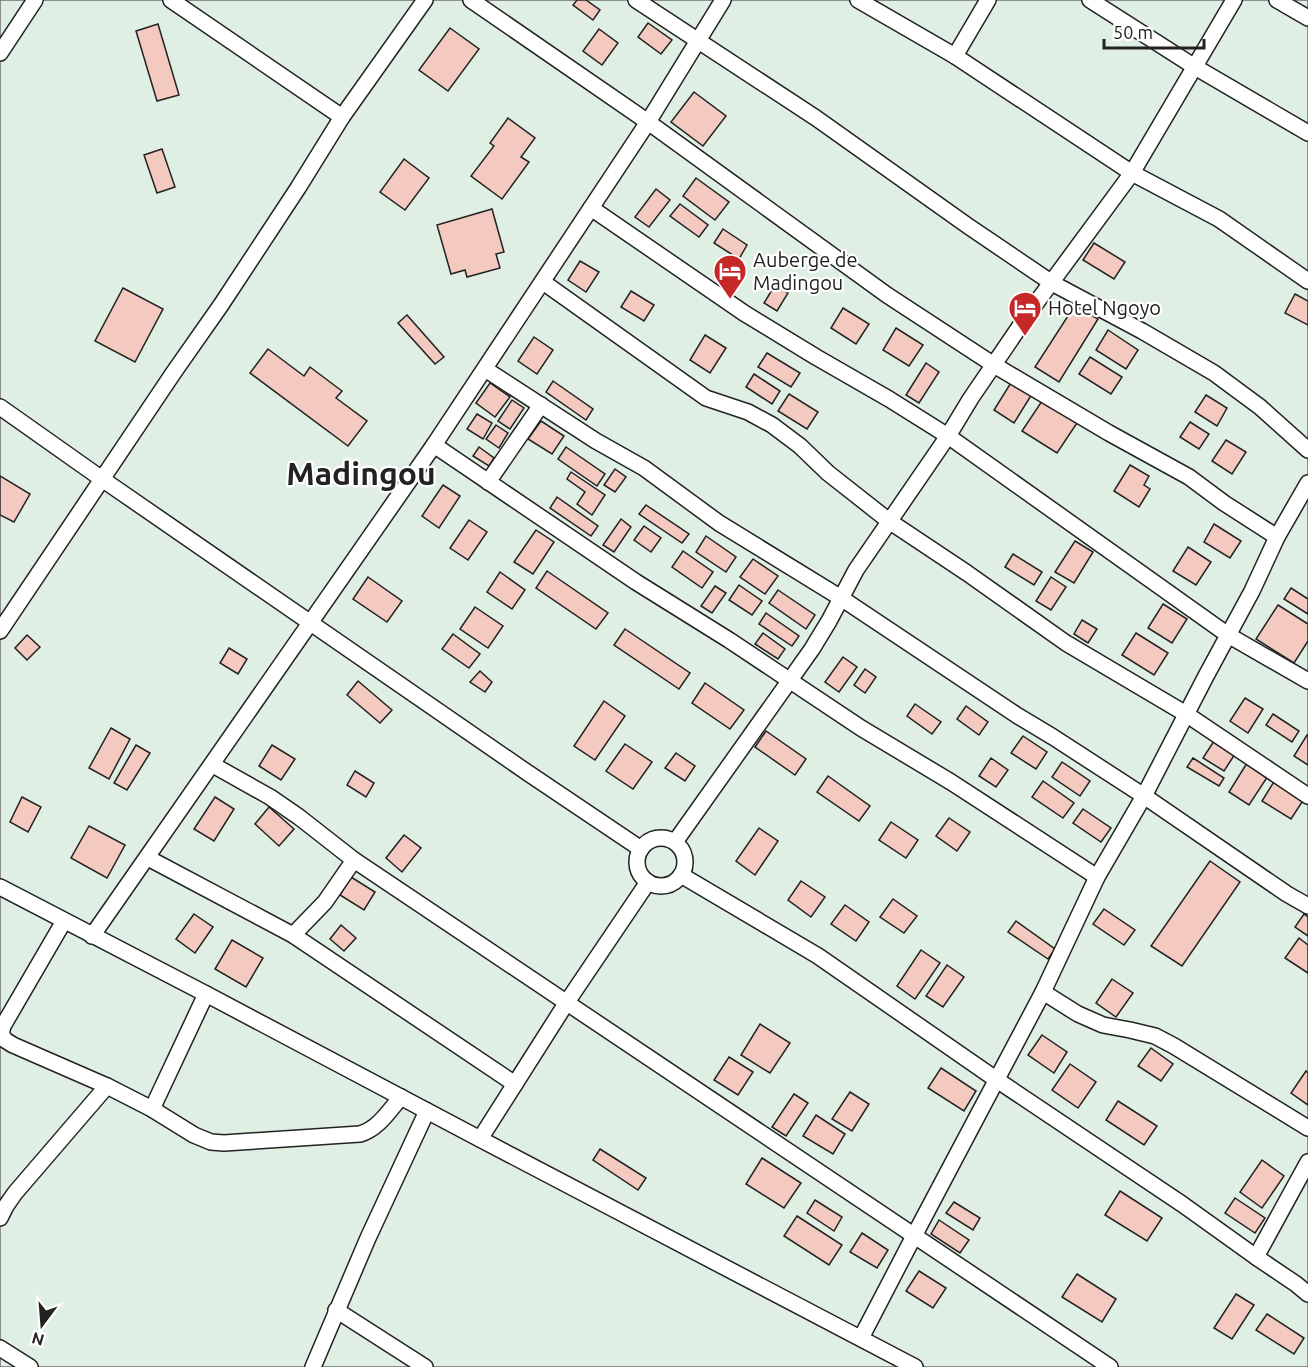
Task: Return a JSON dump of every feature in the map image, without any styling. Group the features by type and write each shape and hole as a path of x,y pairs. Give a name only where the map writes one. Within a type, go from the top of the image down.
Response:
{"street":[{"path":"0,53 35,0"},
{"path":"171,0 342,117"},
{"path":"0,631 247,266 342,117 425,0"},
{"path":"471,0 648,122 887,295 994,365 1189,477 1277,537"},
{"path":"636,0 816,118 1052,283 1214,373 1260,407 1308,450"},
{"path":"92,936 434,445 648,122 700,41 723,0"},
{"path":"858,0 955,56 1132,173 1219,219 1308,281"},
{"path":"955,56 988,0"},
{"path":"1090,0 1195,67 1308,133"},
{"path":"675,842 824,630 856,570 948,436 971,398 1132,173 1234,0"},
{"path":"1277,0 1308,18"},
{"path":"591,208 744,313 948,436 1228,635 1308,681"},
{"path":"543,282 706,398 748,412 772,425 889,521 1066,643 1186,714 1308,796"},
{"path":"484,369 596,441 644,468 719,523 840,598 1144,796 1277,888 1308,906"},
{"path":"488,482 541,405"},
{"path":"0,407 641,849"},
{"path":"434,445 636,582 1097,877"},
{"path":"861,1338 1043,992 1097,877 1144,796 1252,591 1277,537 1308,483"},
{"path":"213,765 270,797 354,860 1110,1367"},
{"path":"656,839 669,839 675,842 680,847 685,861 685,868 681,875 670,885 655,885 648,882 643,878 638,867 638,855 641,849 656,839"},
{"path":"148,858 293,935 515,1084"},
{"path":"293,935 325,902 354,860"},
{"path":"681,875 818,956 1182,1204 1308,1294"},
{"path":"480,1139 567,1002 648,882"},
{"path":"0,887 915,1367"},
{"path":"64,921 3,1026 1,1034 13,1045 107,1086 152,1109 194,1135 211,1142 360,1134 375,1128 401,1097"},
{"path":"1043,992 1078,1014 1103,1025 1155,1036 1308,1128"},
{"path":"152,1109 206,994"},
{"path":"0,1218 15,1193 107,1086"},
{"path":"313,1367 336,1310 427,1111"},
{"path":"1256,1257 1308,1162"},
{"path":"336,1310 425,1367"},
{"path":"0,1348 30,1367"}],"green space":[{"path":"0,0 1308,0 1308,1367 0,1367"}],"building":[{"path":"577,0 586,0 600,10 593,20 573,5"},
{"path":"648,23 672,40 661,54 638,37"},
{"path":"158,24 179,95 157,101 136,31"},
{"path":"450,28 479,49 448,91 419,70"},
{"path":"599,29 618,43 602,65 583,51"},
{"path":"694,92 726,116 703,146 671,122"},
{"path":"508,118 535,138 521,157 529,162 502,199 471,176 494,146 490,143"},
{"path":"162,149 175,187 157,193 144,155"},
{"path":"404,159 429,178 405,210 380,192"},
{"path":"696,178 729,202 715,220 683,196"},
{"path":"656,189 670,200 649,227 635,217"},
{"path":"680,204 708,225 699,237 670,216"},
{"path":"492,209 504,252 496,254 500,268 467,277 465,270 451,274 437,225"},
{"path":"723,229 747,245 739,259 714,243"},
{"path":"1094,243 1125,262 1114,279 1083,260"},
{"path":"580,261 599,272 586,292 568,280"},
{"path":"775,285 788,293 777,311 764,303"},
{"path":"123,288 163,309 135,362 95,341"},
{"path":"631,291 654,305 644,321 621,307"},
{"path":"1295,294 1308,301 1308,325 1285,313"},
{"path":"1075,305 1098,319 1059,382 1035,367"},
{"path":"843,308 869,324 856,344 831,328"},
{"path":"407,315 444,357 435,364 398,323"},
{"path":"896,328 923,345 909,366 883,350"},
{"path":"1108,330 1138,350 1126,369 1096,350"},
{"path":"705,335 726,348 710,373 690,360"},
{"path":"534,337 553,350 537,374 518,361"},
{"path":"268,349 304,376 310,367 342,391 336,398 367,421 348,446 250,373"},
{"path":"767,353 800,373 791,387 758,367"},
{"path":"1090,357 1122,377 1111,394 1079,374"},
{"path":"926,363 939,372 919,403 906,395"},
{"path":"754,374 780,391 772,404 746,387"},
{"path":"553,381 593,409 586,420 546,392"},
{"path":"1012,381 1032,394 1014,423 994,410"},
{"path":"490,383 510,397 495,417 476,403"},
{"path":"789,394 818,412 807,429 778,411"},
{"path":"1206,395 1227,408 1217,426 1195,412"},
{"path":"512,400 524,408 510,429 498,421"},
{"path":"1042,401 1077,423 1057,453 1022,431"},
{"path":"477,414 492,423 483,439 467,429"},
{"path":"541,421 564,436 552,454 528,439"},
{"path":"1190,422 1209,434 1199,449 1180,437"},
{"path":"496,425 508,433 499,448 486,439"},
{"path":"1226,440 1246,452 1232,474 1212,461"},
{"path":"479,447 494,458 489,466 473,456"},
{"path":"566,447 605,474 597,486 558,459"},
{"path":"1130,465 1149,476 1144,485 1150,489 1139,507 1114,491"},
{"path":"615,469 626,477 615,492 604,485"},
{"path":"571,472 605,495 592,515 577,504 585,492 567,479"},
{"path":"0,476 30,494 14,522 0,515"},
{"path":"443,485 460,496 439,528 422,516"},
{"path":"557,497 598,526 591,536 550,508"},
{"path":"646,505 689,534 682,543 639,514"},
{"path":"621,519 631,527 614,552 603,545"},
{"path":"469,520 487,532 468,560 450,548"},
{"path":"1214,524 1241,541 1230,558 1204,542"},
{"path":"644,526 661,538 651,552 634,540"},
{"path":"536,530 554,542 533,574 514,562"},
{"path":"706,536 736,557 726,572 696,552"},
{"path":"1075,541 1093,552 1074,583 1055,572"},
{"path":"1188,547 1211,562 1196,585 1173,571"},
{"path":"683,551 713,572 702,588 672,567"},
{"path":"1013,554 1042,572 1034,585 1005,567"},
{"path":"753,559 778,576 765,594 740,577"},
{"path":"547,571 608,613 596,629 536,588"},
{"path":"500,572 525,590 512,609 487,592"},
{"path":"368,577 402,601 387,622 353,599"},
{"path":"1051,577 1066,587 1051,610 1036,601"},
{"path":"739,585 762,601 752,615 729,600"},
{"path":"715,586 726,593 712,613 701,606"},
{"path":"1291,588 1308,599 1308,614 1284,599"},
{"path":"778,590 815,615 806,629 769,603"},
{"path":"1163,604 1187,619 1172,643 1148,628"},
{"path":"1278,605 1308,624 1308,641 1294,663 1256,639"},
{"path":"475,607 503,626 488,648 460,629"},
{"path":"766,613 799,636 792,646 759,624"},
{"path":"1082,620 1097,629 1088,643 1074,634"},
{"path":"625,629 690,673 679,689 614,645"},
{"path":"763,633 785,649 778,659 755,644"},
{"path":"1136,633 1168,653 1154,675 1122,655"},
{"path":"453,634 480,654 469,668 442,649"},
{"path":"27,635 40,647 27,660 15,648"},
{"path":"229,648 247,659 238,674 220,663"},
{"path":"843,657 857,667 839,692 825,682"},
{"path":"865,669 876,677 865,693 854,685"},
{"path":"480,671 492,682 485,692 470,682"},
{"path":"358,681 392,710 380,723 347,695"},
{"path":"705,683 744,710 730,729 692,703"},
{"path":"1245,698 1263,709 1248,733 1230,721"},
{"path":"604,701 625,716 595,760 574,746"},
{"path":"915,704 941,722 932,734 907,716"},
{"path":"966,706 988,722 979,735 957,719"},
{"path":"1273,714 1299,731 1292,742 1266,725"},
{"path":"111,728 130,739 109,779 89,768"},
{"path":"766,731 806,759 795,775 755,747"},
{"path":"1308,735 1308,765 1294,756"},
{"path":"1023,736 1047,752 1036,769 1011,753"},
{"path":"1214,741 1235,754 1224,771 1203,758"},
{"path":"625,744 652,762 633,789 606,771"},
{"path":"136,745 150,753 127,790 114,783"},
{"path":"272,745 295,759 281,780 259,766"},
{"path":"676,753 695,766 685,781 665,768"},
{"path":"991,758 1008,770 996,787 979,776"},
{"path":"1193,758 1224,778 1219,786 1187,767"},
{"path":"1062,762 1090,781 1080,796 1052,777"},
{"path":"1247,763 1268,776 1249,805 1229,792"},
{"path":"355,771 374,783 366,797 347,785"},
{"path":"828,776 870,806 859,821 817,792"},
{"path":"1275,780 1304,799 1291,819 1262,801"},
{"path":"1043,781 1074,803 1063,818 1032,797"},
{"path":"22,797 41,807 28,832 10,822"},
{"path":"215,797 234,809 214,841 194,829"},
{"path":"269,807 294,829 279,846 255,824"},
{"path":"1083,809 1111,828 1101,842 1073,823"},
{"path":"949,818 970,832 957,851 936,836"},
{"path":"891,822 918,840 906,858 879,840"},
{"path":"89,826 125,845 107,878 71,858"},
{"path":"759,828 778,841 755,875 736,861"},
{"path":"404,835 421,848 402,872 386,858"},
{"path":"1210,861 1240,882 1182,966 1151,946"},
{"path":"351,877 375,892 364,910 340,895"},
{"path":"801,881 825,897 811,917 788,900"},
{"path":"893,899 917,916 904,933 880,917"},
{"path":"845,905 869,922 856,941 831,924"},
{"path":"1104,909 1135,930 1124,945 1093,924"},
{"path":"194,914 213,927 195,953 176,939"},
{"path":"1304,914 1308,917 1308,936 1295,927"},
{"path":"1016,921 1055,949 1048,959 1008,932"},
{"path":"341,925 356,938 344,951 330,939"},
{"path":"1299,938 1308,945 1308,973 1285,958"},
{"path":"232,940 263,958 246,987 215,969"},
{"path":"921,950 940,963 915,999 897,986"},
{"path":"947,965 964,977 943,1007 926,996"},
{"path":"1112,979 1133,993 1116,1017 1096,1003"},
{"path":"760,1024 790,1043 770,1073 741,1055"},
{"path":"1042,1035 1067,1052 1054,1073 1028,1055"},
{"path":"1151,1048 1173,1064 1161,1081 1138,1066"},
{"path":"729,1057 753,1072 738,1095 714,1080"},
{"path":"1070,1064 1096,1082 1078,1108 1052,1090"},
{"path":"941,1068 976,1091 964,1111 928,1088"},
{"path":"1306,1071 1308,1073 1308,1105 1291,1093"},
{"path":"850,1092 869,1104 852,1131 832,1119"},
{"path":"794,1094 808,1103 786,1136 772,1127"},
{"path":"1118,1101 1157,1126 1144,1145 1106,1120"},
{"path":"816,1115 845,1134 833,1154 803,1136"},
{"path":"600,1149 646,1178 638,1190 593,1160"},
{"path":"762,1158 801,1183 784,1208 746,1184"},
{"path":"1262,1160 1284,1176 1262,1208 1240,1192"},
{"path":"1120,1191 1162,1218 1147,1241 1105,1215"},
{"path":"1235,1198 1265,1218 1255,1233 1225,1213"},
{"path":"815,1200 842,1217 834,1231 807,1213"},
{"path":"954,1202 980,1218 973,1230 946,1213"},
{"path":"797,1216 842,1245 829,1265 784,1236"},
{"path":"939,1220 969,1240 960,1253 931,1234"},
{"path":"862,1233 888,1250 877,1268 850,1252"},
{"path":"919,1271 946,1288 933,1308 906,1291"},
{"path":"1077,1274 1116,1299 1102,1322 1062,1297"},
{"path":"1236,1294 1254,1305 1232,1339 1214,1328"},
{"path":"1267,1314 1304,1338 1294,1354 1256,1330"}],"place":[{"name":"Auberge de Madingou","path":"730,300"},
{"name":"Hotel Ngoyo","path":"1025,337"}],"district":[{"name":"Madingou","path":"361,474"}]}
